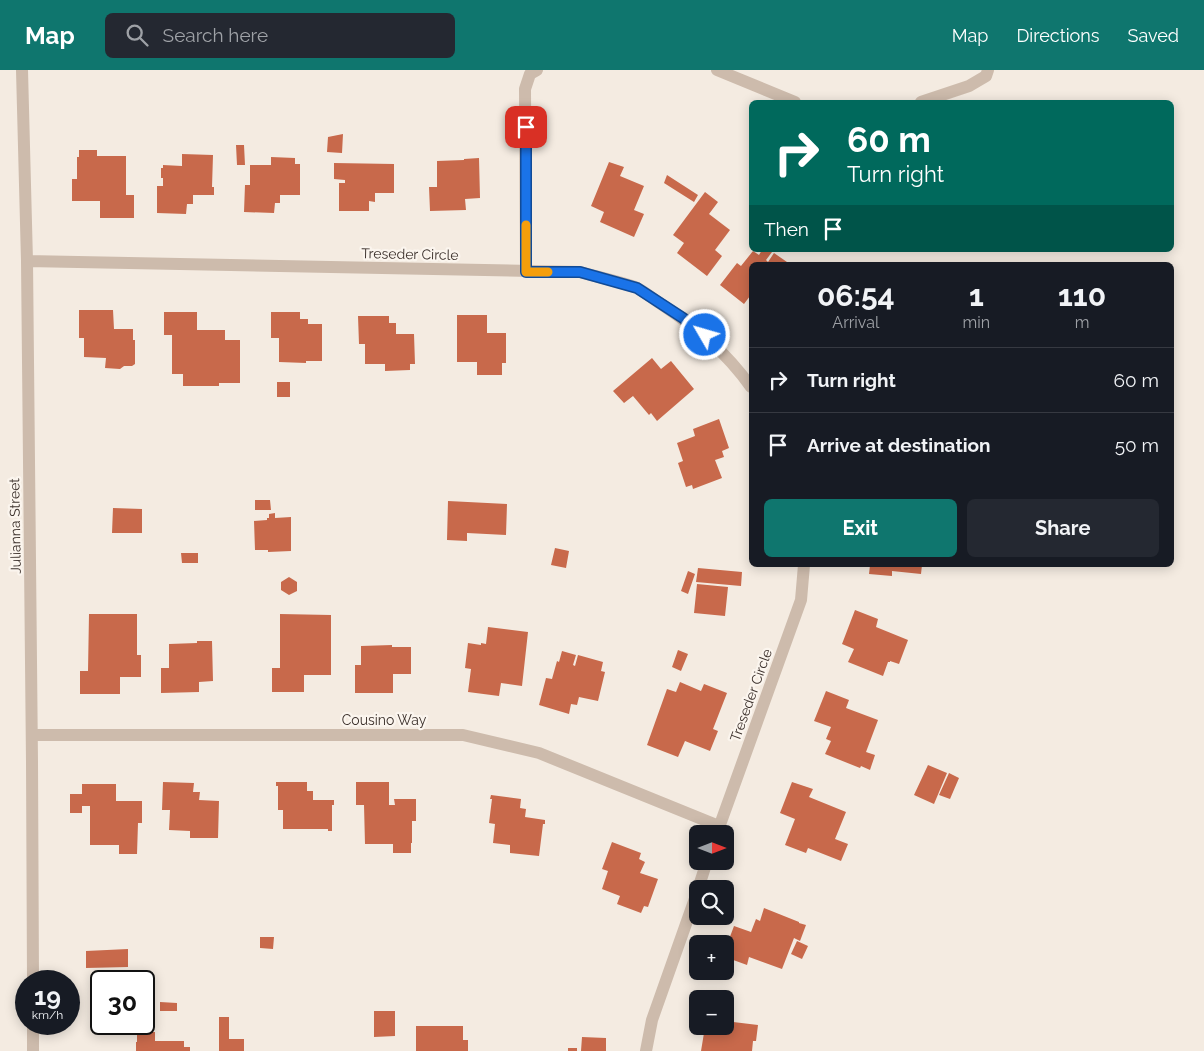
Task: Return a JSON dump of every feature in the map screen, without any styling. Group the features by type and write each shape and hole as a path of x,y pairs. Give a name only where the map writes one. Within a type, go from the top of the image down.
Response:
{"street":[{"name":"Julianna Street","path":"22,70 27,261 33,970"},
{"path":"526,272 525,89 530,74 537,70"},
{"path":"717,70 790,100"},
{"path":"927,100 969,86 986,76 988,70"},
{"name":"Treseder Circle","path":"27,261 580,272 637,288 683,318 705,335 724,354 749,384"},
{"name":"Treseder Circle","path":"720,825 801,600 804,567"},
{"name":"Cousino Way","path":"32,735 463,735 540,753 706,825"},
{"path":"646,1051 652,1020 689,915"},
{"path":"33,1035 33,1051"}],"building":[{"path":"343,134 342,153 327,152 328,137"},
{"path":"236,145 244,145 245,165 237,165"},
{"path":"79,150 97,150 97,156 126,156 126,195 134,195 134,218 100,218 100,201 72,201 72,179 77,179 77,157 79,157"},
{"path":"182,154 213,155 212,187 214,187 214,195 193,195 193,204 187,204 186,214 157,213 157,186 163,186 161,168 163,168 163,165 182,166"},
{"path":"271,157 295,158 295,164 300,164 300,195 280,195 280,203 275,203 274,213 244,212 245,185 250,185 250,165 271,165"},
{"path":"479,158 480,198 465,199 466,210 430,211 429,187 437,187 437,161"},
{"path":"609,162 624,167 620,176 644,186 634,210 644,214 634,237 600,222 604,212 591,206"},
{"path":"334,163 394,164 394,193 375,193 375,202 369,201 369,211 339,211 339,183 345,183 345,180 334,179"},
{"path":"667,175 698,195 694,202 664,183"},
{"path":"705,192 718,202 709,214 730,230 715,250 722,256 707,276 677,253 684,243 673,235"},
{"path":"752,252 759,255 761,252 772,252 766,260 768,262 749,262 749,297 744,304 720,285 737,263 741,266"},
{"path":"774,253 787,262 768,262"},
{"path":"79,310 113,310 114,329 133,329 135,364 124,366 120,369 105,368 106,358 84,357 84,338 79,338"},
{"path":"164,312 197,312 197,330 225,330 225,340 240,340 240,383 219,383 219,386 183,386 183,374 172,374 172,335 164,335"},
{"path":"271,312 300,312 300,319 308,319 308,324 322,324 322,361 306,361 306,363 279,362 279,338 271,338"},
{"path":"457,315 487,315 487,333 506,333 506,363 502,363 502,375 477,375 477,362 457,362"},
{"path":"358,316 389,316 389,323 396,323 396,334 414,334 415,364 410,364 410,370 385,371 385,364 365,364 365,344 359,344"},
{"path":"652,358 661,369 671,361 694,389 657,421 651,413 649,415 633,396 624,403 613,391"},
{"path":"277,382 290,382 290,397 277,397"},
{"path":"719,419 729,448 722,451 724,457 715,460 722,478 693,489 692,485 686,487 678,463 683,461 677,443 695,436 693,429"},
{"path":"255,500 270,500 271,510 255,510"},
{"path":"448,501 507,504 506,535 467,533 467,541 447,540"},
{"path":"113,508 142,509 142,533 112,533"},
{"path":"275,513 275,518 291,517 291,551 268,552 268,550 255,550 254,521 267,520 269,514"},
{"path":"555,548 569,551 566,568 551,565"},
{"path":"181,553 198,553 198,563 182,563"},
{"path":"870,567 922,567 921,574 892,571 892,576 869,574"},
{"path":"698,568 742,572 741,586 696,582"},
{"path":"688,571 695,574 688,594 681,591"},
{"path":"289,577 297,582 297,591 289,595 281,590 281,582"},
{"path":"697,584 728,587 725,616 694,613"},
{"path":"855,610 878,619 876,627 908,640 899,664 888,662 883,676 848,662 854,649 842,644"},
{"path":"89,614 137,614 137,655 141,655 141,677 120,677 120,694 80,694 80,671 88,671"},
{"path":"280,614 331,615 331,675 304,675 304,692 272,692 272,668 280,668"},
{"path":"488,627 528,632 522,686 501,683 499,696 468,692 471,669 465,668 468,643 486,644"},
{"path":"197,641 212,641 213,681 199,682 199,692 161,693 161,668 169,668 169,644 197,643"},
{"path":"392,645 392,647 411,647 411,674 393,674 393,693 355,693 355,665 361,665 361,646"},
{"path":"678,650 688,654 681,671 672,667"},
{"path":"562,651 576,655 573,665 575,666 578,655 603,662 601,671 605,672 598,701 579,697 577,705 571,704 569,714 539,705 546,678 552,679"},
{"path":"680,682 701,691 704,684 727,693 713,729 718,731 710,751 685,741 678,757 647,745 667,689 676,692"},
{"path":"826,691 849,700 846,708 878,720 866,752 875,755 870,770 825,754 831,741 826,739 831,727 814,721"},
{"path":"928,765 947,773 934,804 914,795"},
{"path":"949,773 959,778 950,799 939,795"},
{"path":"163,782 194,783 193,792 200,792 199,800 219,801 218,838 190,838 190,831 169,830 170,810 162,810"},
{"path":"276,782 307,782 307,791 313,791 313,800 334,800 334,805 332,805 332,831 328,831 328,829 283,829 283,810 278,810 278,786 276,786"},
{"path":"356,782 389,782 389,805 395,805 394,799 416,799 416,821 412,821 411,853 393,853 393,844 365,844 364,805 356,805"},
{"path":"792,782 813,789 809,797 846,812 835,839 848,844 841,861 808,848 806,853 785,845 795,819 780,813"},
{"path":"82,784 116,784 116,801 142,801 142,823 138,823 137,854 119,854 119,845 90,845 90,806 82,806 82,813 70,813 70,794 82,794"},
{"path":"491,795 521,799 520,808 526,809 525,817 545,820 539,856 510,853 510,845 493,843 495,824 489,823"},
{"path":"612,842 641,853 639,859 645,862 640,873 658,879 648,907 644,906 641,913 617,904 620,896 602,889 608,871 602,869"},
{"path":"764,908 806,925 800,941 794,938 782,969 749,957 747,965 734,960 734,935 731,935 734,926 751,932 756,919 760,921"},
{"path":"260,937 274,937 273,949 260,948"},
{"path":"797,941 808,946 802,959 791,954"},
{"path":"128,949 128,967 86,968 86,951"},
{"path":"160,1002 177,1003 177,1011 160,1011"},
{"path":"374,1011 395,1011 395,1036 374,1037"},
{"path":"219,1017 229,1017 229,1039 244,1039 244,1051 219,1051"},
{"path":"734,1022 758,1025 756,1041 753,1041 752,1051 701,1051 704,1035 734,1035"},
{"path":"416,1026 463,1026 463,1040 468,1040 468,1051 416,1051"},
{"path":"137,1035 155,1035 155,1041 184,1041 184,1047 190,1047 190,1051 136,1051"},
{"path":"582,1037 606,1038 606,1051 581,1051"},
{"path":"568,1048 577,1048 577,1051 568,1051"}],"slow traffic":[{"path":"526,225 526,272 548,272"}],"route":[{"path":"526,127 526,272 580,272 637,288 705,335"}]}
